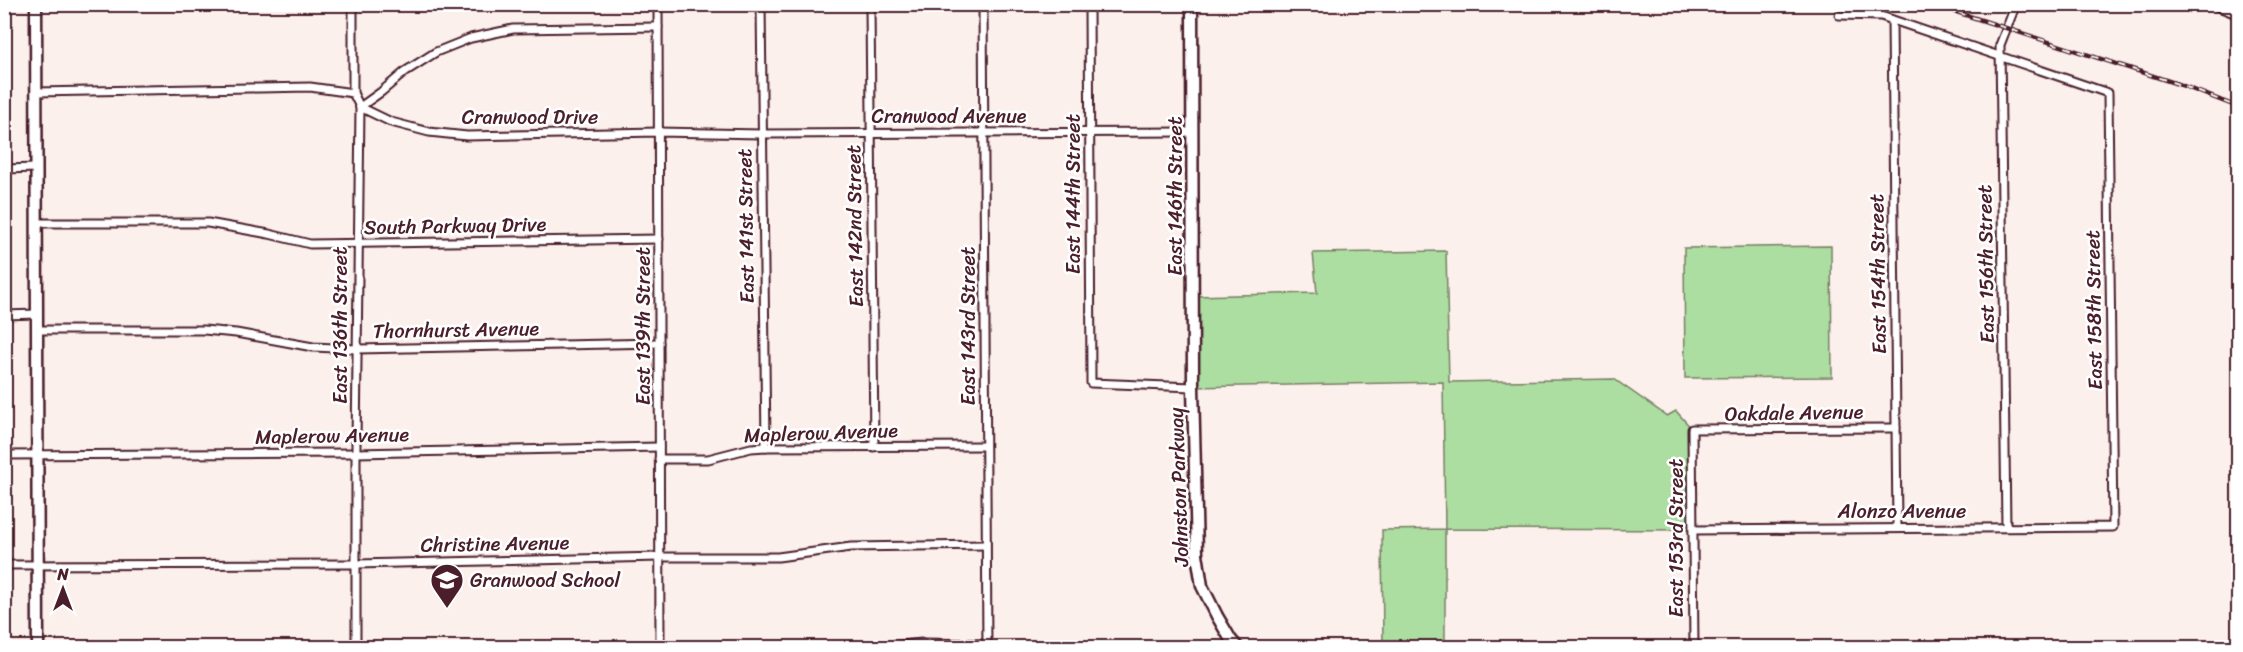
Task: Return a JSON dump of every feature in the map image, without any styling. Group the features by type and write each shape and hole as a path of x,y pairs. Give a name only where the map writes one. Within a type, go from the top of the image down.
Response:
{"main road":[{"path":"2218,4 2234,9"}],"street":[{"path":"36,4 38,648"},
{"name":"East 136th Street","path":"353,4 353,93 360,107 357,244 356,648"},
{"name":"East 139th Street","path":"658,4 660,648"},
{"name":"East 141st Street","path":"761,4 766,447"},
{"name":"East 142nd Street","path":"870,4 874,447"},
{"name":"East 143rd Street","path":"983,4 987,646"},
{"name":"East 144th Street","path":"1089,4 1091,383 1193,387"},
{"name":"East 146th Street","path":"1192,4 1193,387"},
{"name":"East 156th Street","path":"2006,527 2000,45 2016,4"},
{"path":"1839,15 1881,16 2000,57"},
{"name":"East 154th Street","path":"1892,20 1897,527"},
{"path":"360,107 406,70 436,52 471,38 513,29 658,27"},
{"name":"East 158th Street","path":"2000,57 2108,93 2113,527"},
{"path":"36,92 310,87 353,93"},
{"name":"Cranwood Drive","path":"360,107 391,122 429,132 458,135 658,132 705,134"},
{"name":"Cranwood Avenue","path":"705,134 1193,132"},
{"path":"4,169 37,168"},
{"name":"South Parkway Drive","path":"38,223 208,223 310,244 659,239"},
{"path":"4,315 38,314"},
{"name":"Thornhurst Avenue","path":"38,330 204,330 236,333 313,347 357,349 659,343"},
{"name":"Johnston Parkway","path":"1193,387 1197,554 1202,586 1217,616 1238,648"},
{"name":"Oakdale Avenue","path":"1692,429 1896,428"},
{"name":"East 153rd Street","path":"1692,429 1694,648"},
{"name":"Maplerow Avenue","path":"659,459 708,459 751,448 766,447 985,446"},
{"name":"Maplerow Avenue","path":"4,454 356,453 659,447"},
{"name":"Alonzo Avenue","path":"1693,530 2113,527"},
{"name":"Christine Avenue","path":"4,565 356,564 660,557 778,557 868,546 986,545"},
{"path":"867,648 922,643 987,646"}],"green space":[{"path":"1831,246 1832,377 1685,378 1684,248"},
{"path":"1446,251 1449,382 1614,379 1667,416 1676,411 1692,429 1693,530 1445,529 1443,382 1193,387 1193,296 1317,293 1313,253"},
{"path":"1445,529 1445,647 1383,647 1382,530"}],"railway":[{"path":"1932,4 2181,85 2238,107"}],"place":[{"name":"Granwood School","path":"447,609"}]}
